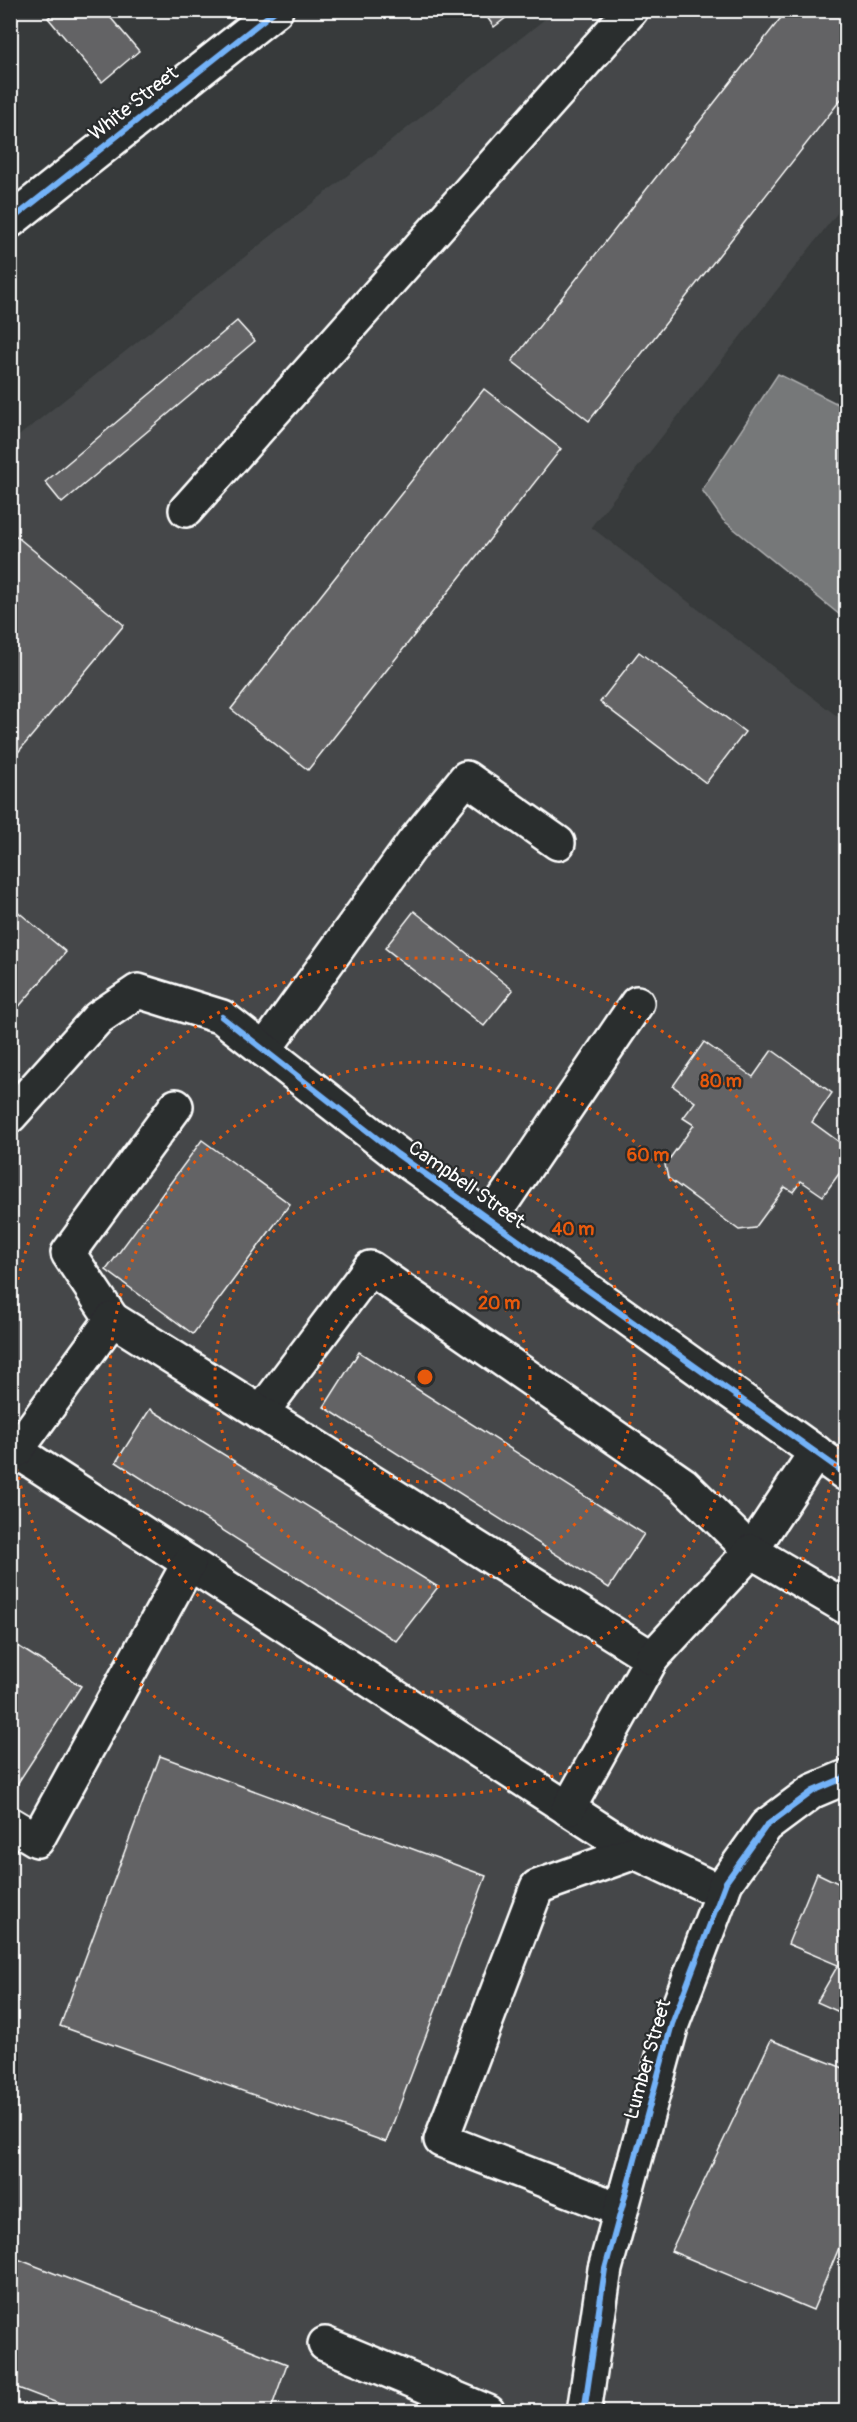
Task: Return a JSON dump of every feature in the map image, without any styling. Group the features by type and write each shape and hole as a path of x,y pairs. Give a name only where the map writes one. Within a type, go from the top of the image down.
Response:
{"street":[{"name":"White Street","path":"10,221 276,10"},
{"path":"186,510 631,10"},
{"path":"264,1050 414,842 466,778 558,843"},
{"name":"Campbell Street","path":"10,1116 98,1018 138,991 222,1017 397,1154 846,1474"},
{"path":"490,1220 637,1003"},
{"path":"176,1106 68,1253 112,1319 652,1658"},
{"path":"261,1413 370,1268 682,1484 751,1551 846,1607"},
{"path":"112,1319 13,1449 635,1852 722,1893"},
{"path":"568,1809 652,1658 751,1551 816,1452"},
{"path":"10,1824 38,1840 189,1563"},
{"name":"Lumber Street","path":"584,2412 605,2269 672,2024 726,1881 766,1826 813,1791 846,1777"},
{"path":"621,2210 441,2140 537,1887 635,1852"},
{"path":"325,2344 488,2412"}],"shaded area":[{"path":"555,11 846,11 846,202 591,527 846,723 846,2411 11,2412 11,442"},
{"path":"778,374 846,408 846,620 723,520 702,490"}],"building":[{"path":"56,10 104,10 139,51 102,82 48,18"},
{"path":"482,10 516,10 494,27"},
{"path":"787,10 846,10 846,93 589,421 512,361"},
{"path":"237,321 255,341 62,503 45,482"},
{"path":"484,389 561,449 308,770 231,709"},
{"path":"10,531 124,625 10,762"},
{"path":"639,652 745,732 706,783 600,702"},
{"path":"10,905 66,952 10,1017"},
{"path":"414,911 513,990 484,1026 385,948"},
{"path":"704,1042 753,1077 772,1050 832,1093 812,1122 846,1147 846,1164 823,1196 801,1181 793,1192 785,1187 755,1228 739,1230 668,1178 665,1165 694,1125 683,1118 695,1102 673,1086"},
{"path":"202,1140 290,1204 193,1334 106,1270"},
{"path":"359,1352 644,1534 609,1588 324,1407"},
{"path":"150,1409 438,1587 396,1641 116,1462"},
{"path":"10,1641 81,1686 10,1795"},
{"path":"160,1756 486,1876 386,2142 60,2026"},
{"path":"817,1873 846,1887 846,2015 817,2002 838,1965 788,1944"},
{"path":"771,2040 846,2069 846,2231 813,2310 671,2251"},
{"path":"10,2256 287,2364 270,2412 81,2412 10,2385"}],"cycle path":[{"path":"10,221 276,10"},
{"path":"222,1017 397,1154 846,1474"},
{"path":"584,2412 605,2269 672,2024 726,1882 766,1826 813,1791 846,1777"}]}
